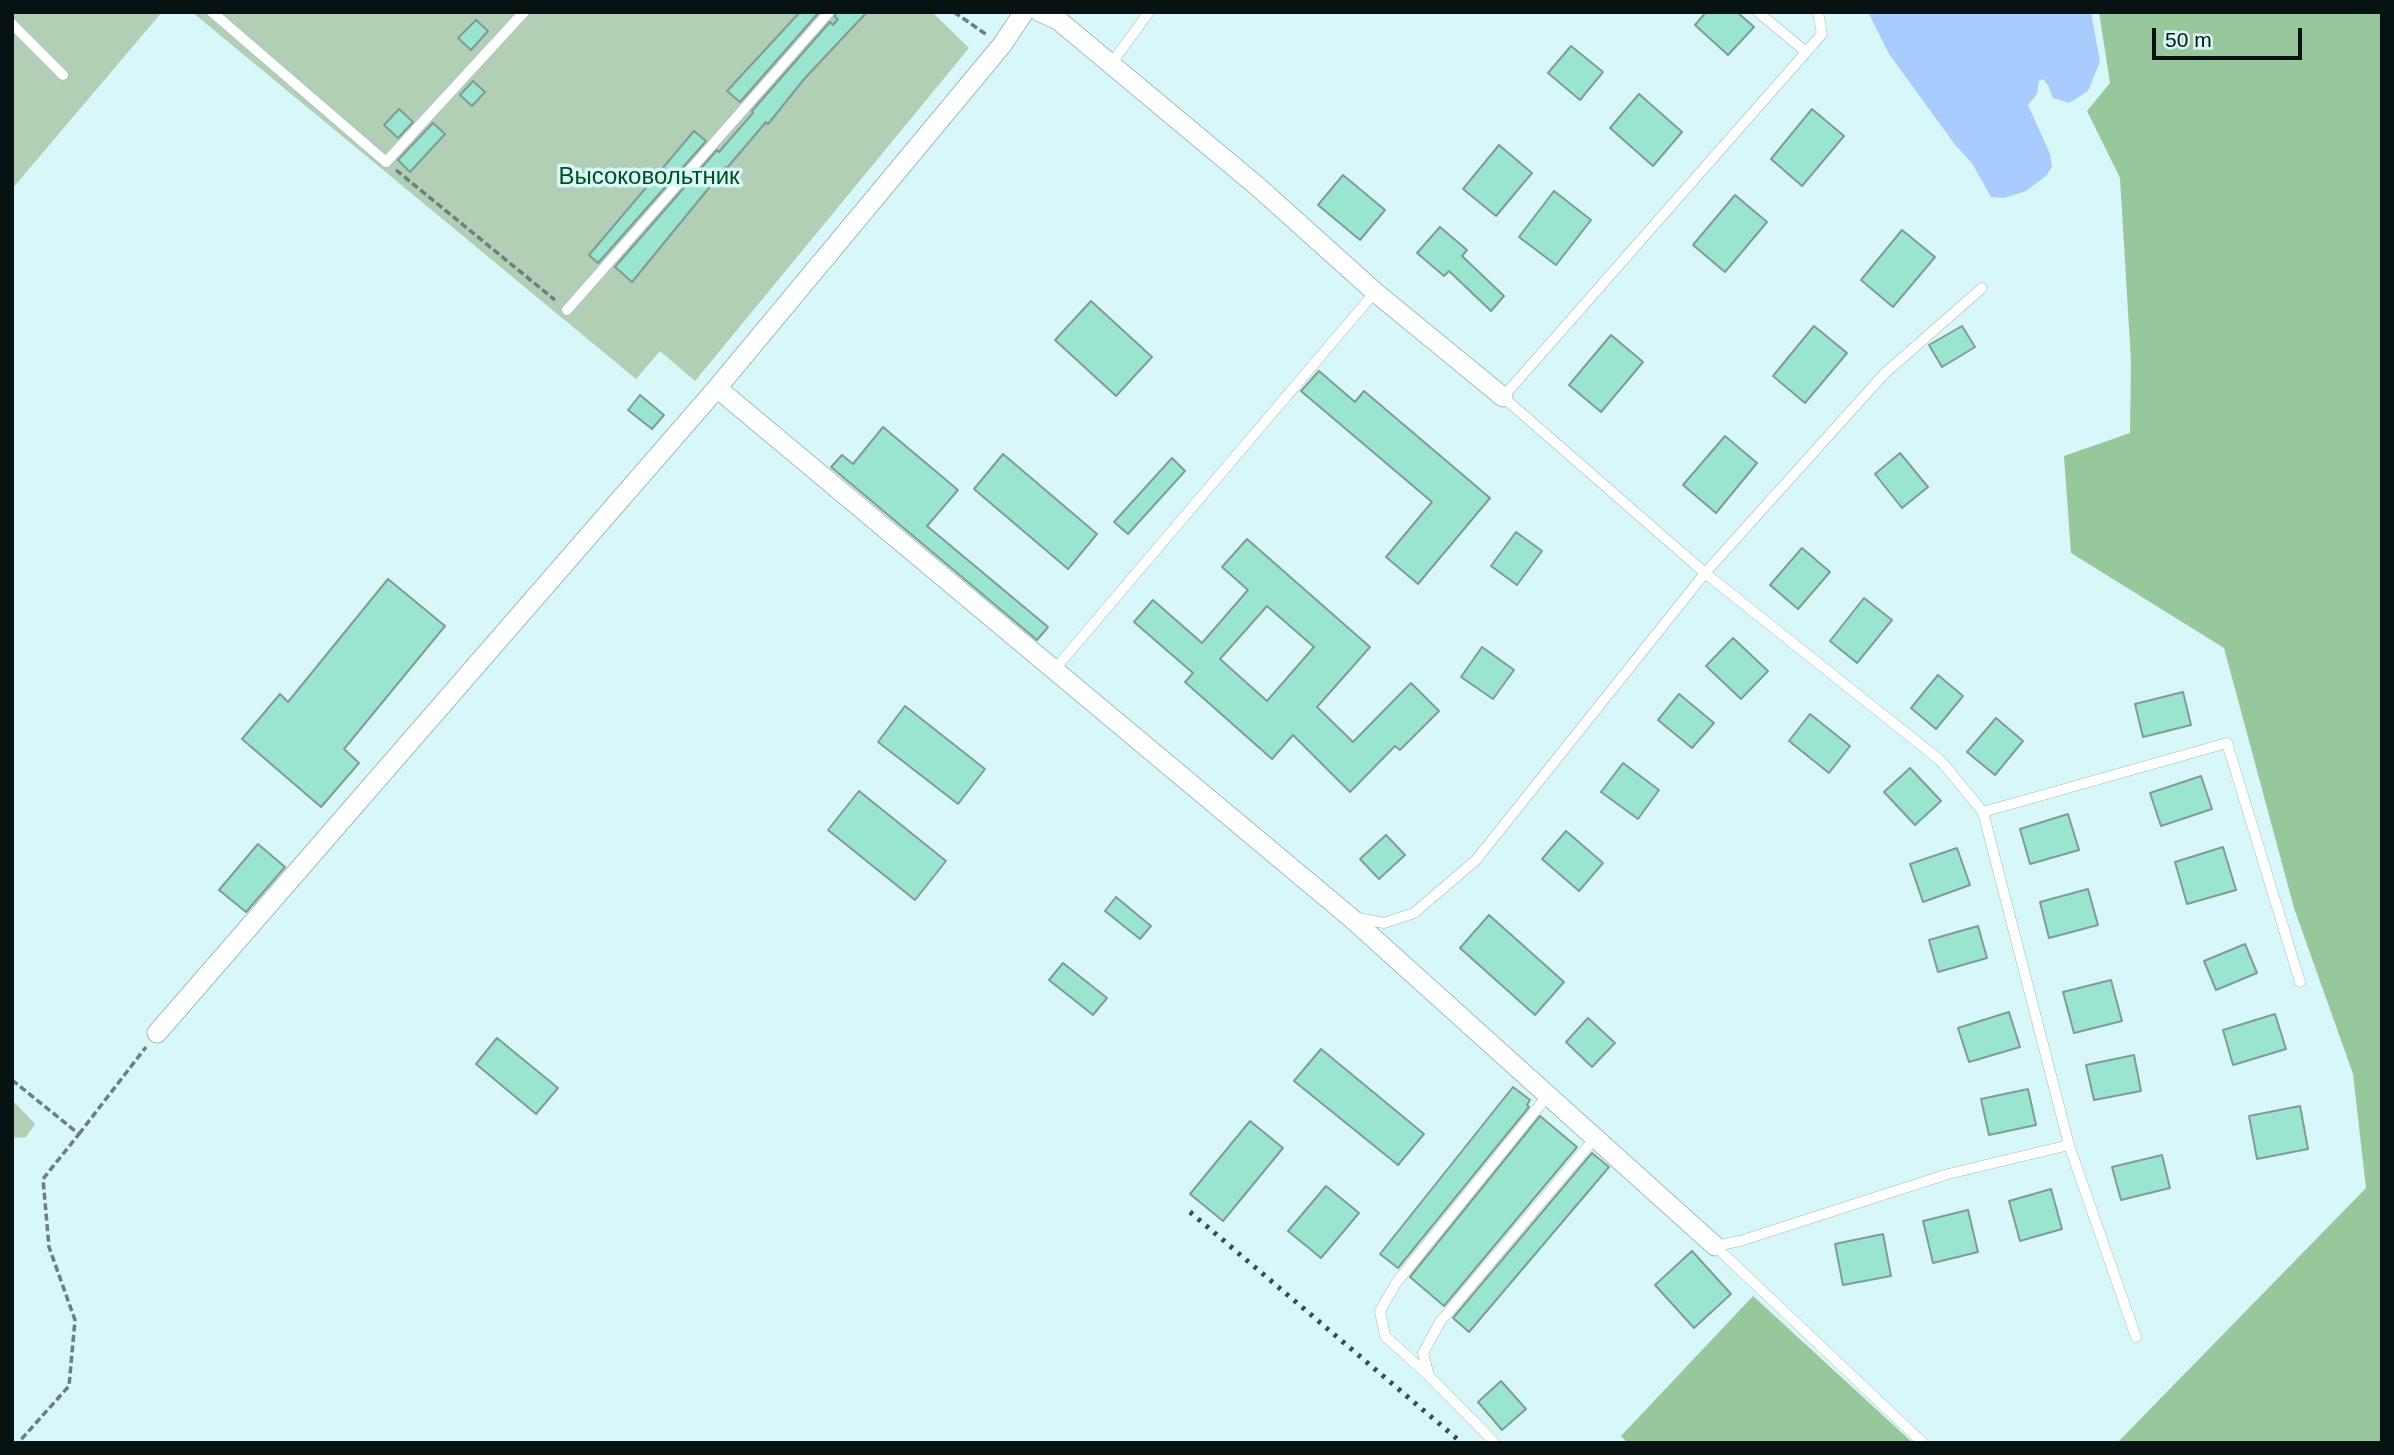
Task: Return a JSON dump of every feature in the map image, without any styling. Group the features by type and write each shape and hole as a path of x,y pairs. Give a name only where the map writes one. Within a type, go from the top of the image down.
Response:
{"street":[{"path":"157,1033 717,388 1002,45 1024,12"},
{"path":"1040,12 1058,20 1111,64 1257,186 1375,292 1503,397"},
{"path":"717,388 1350,917 1715,1246"}],"lane":[{"path":"212,12 386,162 524,12"},
{"path":"567,310 829,12"},
{"path":"1111,64 1149,12"},
{"path":"1758,12 1806,52"},
{"path":"1818,12 1822,34 1503,397 1705,573 1941,761 1983,812 2069,1145 2136,1337"},
{"path":"12,24 63,75"},
{"path":"1350,917 1384,923 1414,913 1476,860 1705,573 1884,374 1982,288"},
{"path":"1054,670 1375,292"},
{"path":"1983,812 2227,743 2300,982"},
{"path":"1495,1443 1385,1336 1380,1311 1396,1283 1548,1096"},
{"path":"1429,1376 1423,1353 1440,1322 1595,1138"},
{"path":"1715,1246 1740,1241 1948,1174 2069,1145"},
{"path":"1715,1246 1923,1443"}],"path":[{"path":"954,12 1002,45"},
{"path":"386,162 567,310"},
{"path":"18,1443 69,1385 75,1320 49,1247 43,1179 157,1033"},
{"path":"12,1080 79,1134"}],"green space":[{"path":"12,12 162,12 12,189"},
{"name":"Высоковольтник","path":"192,12 932,12 969,48 695,381 660,351 636,379"},
{"path":"2099,12 2382,12 2382,1443 2117,1443 2366,1188 2353,1074 2294,908 2224,648 2071,553 2064,456 2130,433 2131,361 2120,178 2087,111 2110,83"},
{"path":"12,1100 35,1124 26,1137 12,1138"},
{"path":"1753,1296 1913,1443 1628,1443 1621,1436"}],"water":[{"path":"1868,12 2091,12 2100,62 2088,91 2069,103 2053,98 2043,79 2039,81 2037,94 2028,105 2050,154 2052,167 2046,176 2026,191 2004,198 1991,197 1972,163 1956,146 1889,54"}],"building":[{"path":"800,12 819,12 740,102 727,91"},
{"path":"836,12 867,12 805,78 768,124 766,122 726,167 632,282 615,267 717,150 719,152 830,22 833,25 838,19 835,17"},
{"path":"1706,12 1737,12 1754,27 1728,55 1695,25"},
{"path":"476,20 488,31 471,50 458,38"},
{"path":"1571,46 1603,72 1580,100 1548,73"},
{"path":"473,81 485,92 472,106 460,95"},
{"path":"1639,94 1682,132 1653,166 1610,128"},
{"path":"399,109 413,122 398,138 384,125"},
{"path":"1812,109 1844,136 1802,186 1771,159"},
{"path":"433,123 445,134 410,172 398,160"},
{"path":"694,131 706,141 598,263 589,255"},
{"path":"1499,145 1532,173 1496,216 1463,189"},
{"path":"1343,175 1385,210 1360,240 1318,205"},
{"path":"1554,191 1591,220 1556,265 1519,237"},
{"path":"1735,195 1767,222 1725,272 1693,245"},
{"path":"1440,227 1467,250 1462,256 1504,296 1491,311 1449,271 1444,276 1417,253"},
{"path":"1902,230 1935,257 1893,307 1861,280"},
{"path":"1091,301 1152,357 1116,396 1055,340"},
{"path":"1814,326 1847,353 1805,403 1773,376"},
{"path":"1962,326 1975,347 1942,367 1929,345"},
{"path":"1611,335 1643,362 1601,412 1569,385"},
{"path":"1319,371 1355,402 1364,391 1490,498 1418,584 1386,557 1432,502 1301,391"},
{"path":"640,395 664,415 652,429 628,410"},
{"path":"883,427 958,490 927,526 1048,627 1037,640 831,467 842,455 853,464"},
{"path":"1725,436 1757,463 1716,513 1683,485"},
{"path":"1900,453 1928,487 1902,508 1875,474"},
{"path":"1003,454 1097,534 1068,569 974,489"},
{"path":"1172,458 1185,471 1128,534 1114,522"},
{"path":"1516,532 1542,551 1517,585 1491,566"},
{"path":"1247,539 1370,647 1317,707 1353,742 1411,683 1439,711 1400,750 1395,746 1350,792 1293,735 1272,759 1185,682 1193,673 1134,622 1153,600 1202,643 1248,590 1222,567","holes":["1267,606 1314,647 1267,701 1220,659"]},
{"path":"1802,548 1830,572 1798,609 1770,585"},
{"path":"388,579 445,626 344,749 359,763 321,807 242,739 280,694 288,702"},
{"path":"1864,598 1892,620 1857,663 1830,641"},
{"path":"1733,638 1768,671 1741,699 1706,666"},
{"path":"1482,647 1514,670 1493,699 1461,677"},
{"path":"1938,675 1963,696 1936,729 1911,708"},
{"path":"2183,692 2191,725 2143,737 2135,704"},
{"path":"1679,694 1714,723 1692,748 1658,720"},
{"path":"905,706 985,769 958,804 878,742"},
{"path":"1810,714 1850,746 1829,773 1789,741"},
{"path":"1996,718 2023,741 1995,775 1967,752"},
{"path":"1623,763 1659,790 1638,819 1601,792"},
{"path":"1910,768 1941,801 1915,825 1884,792"},
{"path":"2201,776 2212,809 2161,826 2150,793"},
{"path":"859,791 946,861 915,900 828,830"},
{"path":"2068,814 2079,850 2030,864 2020,829"},
{"path":"1566,831 1603,863 1579,891 1542,859"},
{"path":"1386,835 1405,855 1379,879 1360,859"},
{"path":"258,844 285,867 246,912 219,890"},
{"path":"2223,847 2236,890 2187,904 2175,862"},
{"path":"1957,848 1970,885 1923,902 1910,864"},
{"path":"2088,889 2098,925 2049,938 2040,902"},
{"path":"1116,897 1151,926 1140,939 1105,911"},
{"path":"1489,915 1564,982 1535,1015 1460,948"},
{"path":"1978,926 1987,958 1938,972 1929,940"},
{"path":"2245,944 2257,973 2216,990 2204,961"},
{"path":"1063,963 1107,998 1093,1015 1049,980"},
{"path":"2111,980 2122,1021 2074,1033 2063,992"},
{"path":"2009,1012 2020,1047 1969,1062 1958,1028"},
{"path":"2275,1014 2286,1049 2233,1065 2223,1030"},
{"path":"1588,1018 1615,1043 1592,1067 1566,1042"},
{"path":"497,1038 558,1088 536,1114 476,1064"},
{"path":"1321,1049 1424,1134 1398,1165 1294,1081"},
{"path":"2134,1055 2141,1091 2094,1100 2086,1065"},
{"path":"1513,1087 1530,1100 1527,1105 1529,1107 1398,1268 1380,1254"},
{"path":"2028,1089 2036,1125 1989,1135 1981,1099"},
{"path":"2300,1106 2308,1149 2257,1159 2249,1116"},
{"path":"1540,1116 1577,1147 1444,1306 1410,1277"},
{"path":"1250,1121 1283,1148 1223,1221 1190,1194"},
{"path":"1592,1153 1609,1167 1469,1332 1453,1318"},
{"path":"2162,1155 2170,1188 2121,1200 2112,1167"},
{"path":"1326,1186 1359,1213 1321,1258 1288,1231"},
{"path":"2051,1189 2062,1229 2020,1241 2009,1201"},
{"path":"1968,1210 1978,1252 1933,1263 1923,1221"},
{"path":"1883,1234 1891,1276 1843,1285 1835,1244"},
{"path":"1692,1251 1731,1294 1694,1328 1655,1285"},
{"path":"1501,1381 1526,1409 1502,1430 1478,1402"}],"railway":[{"path":"1190,1212 1462,1443"}]}
